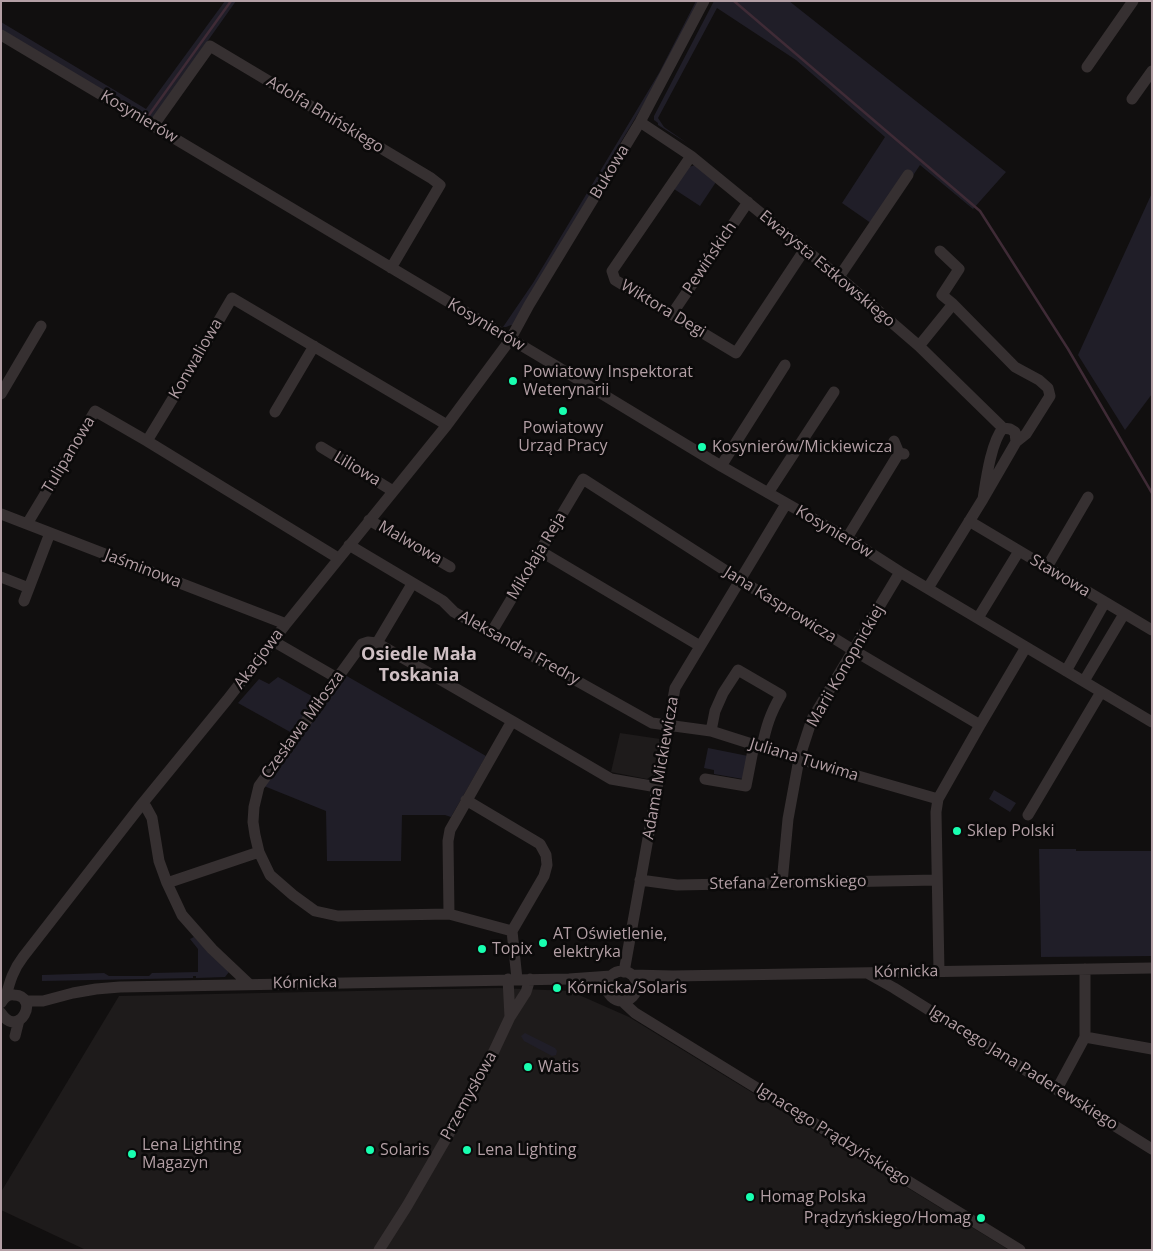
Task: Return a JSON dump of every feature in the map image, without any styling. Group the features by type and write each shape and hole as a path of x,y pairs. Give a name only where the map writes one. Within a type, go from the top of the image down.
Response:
{"street":[{"name":"Bukowa","path":"510,340 529,305 640,122 704,1"},
{"path":"1087,67 1133,1"},
{"name":"Kosynierów","path":"1,35 720,466 847,538 900,572 1152,722"},
{"name":"Adolfa Bnińskiego","path":"153,126 210,46 440,185 391,268"},
{"path":"1132,99 1152,71"},
{"name":"Ewarysta Estkowskiego","path":"640,122 691,156 839,276 919,346 1004,428 1010,428 1015,432 1016,442"},
{"name":"Wiktora Degi","path":"691,156 612,271 615,280 736,353 805,249"},
{"path":"839,276 908,175"},
{"name":"Pewińskich","path":"672,314 748,202"},
{"path":"928,588 1016,442 1026,434 1050,396 1048,388 1015,367 942,294 959,270 940,252"},
{"name":"Konwaliowa","path":"147,441 232,298 447,425"},
{"path":"919,346 953,304"},
{"path":"1,394 41,326"},
{"name":"Akacjowa","path":"9,1008 10,980 15,968 23,957 142,804 228,700 338,558 447,425 510,340"},
{"path":"275,412 314,346"},
{"path":"720,466 785,364"},
{"path":"768,493 834,392"},
{"name":"Tulipanowa","path":"27,524 95,411 147,441"},
{"path":"983,498 986,478 995,446 1004,428"},
{"path":"847,538 902,454 894,440"},
{"path":"147,441 338,558"},
{"name":"Liliowa","path":"321,447 393,491"},
{"name":"Mikołaja Reja","path":"491,633 583,480"},
{"name":"Jana Kasprowicza","path":"583,480 853,650 980,725"},
{"path":"1047,567 1088,498"},
{"name":"Adama Mickiewicza","path":"628,973 640,880 675,688 786,504"},
{"name":"Jaśminowa","path":"1,514 286,624"},
{"name":"Malwowa","path":"369,520 450,566"},
{"name":"Stawowa","path":"969,521 1152,630"},
{"path":"24,601 50,533"},
{"name":"Aleksandra Fredry","path":"349,546 443,601 454,612 652,723 668,724"},
{"path":"540,551 700,646"},
{"path":"978,618 1019,551"},
{"name":"Marii Konopnickiej","path":"782,883 788,819 799,760 812,719 900,572"},
{"path":"1,577 29,588"},
{"path":"412,584 377,644 611,779 657,787"},
{"path":"1066,671 1105,602"},
{"path":"1084,681 1124,614"},
{"path":"273,641 337,678"},
{"name":"Czesława Miłosza","path":"377,644 368,642 362,644 259,786 254,807 255,836 259,852 270,875 315,911 338,916 449,914 512,931"},
{"path":"939,972 936,812 938,799 1026,647"},
{"path":"705,778 746,786 758,746 781,695 738,670 723,693 715,711 711,731"},
{"path":"1028,815 1101,692"},
{"path":"449,914 448,841 450,830 512,721"},
{"name":"Juliana Tuwima","path":"668,724 711,731 799,760 938,799"},
{"path":"466,800 540,844 546,855 547,865 544,876 512,931"},
{"path":"142,804 146,807 152,818 159,860 182,915 212,949 249,984"},
{"path":"168,883 259,852"},
{"name":"Stefana Żeromskiego","path":"640,880 677,885 937,880"},
{"name":"Przemysłowa","path":"510,1017 512,931"},
{"name":"Kórnicka","path":"628,973 660,976 1152,968"},
{"path":"1057,1089 1085,1037 1085,969"},
{"path":"619,971 628,973 636,981 630,995 617,1000 612,998 607,991 607,982 610,976 619,971"},
{"path":"893,972 894,988"},
{"name":"Ignacego Jana Paderewskiego","path":"867,973 1152,1149"},
{"name":"Kórnicka","path":"9,1008 73,993 120,987 569,979 610,976"},
{"name":"Kórnicka","path":"630,995 644,982 660,976"},
{"name":"Przemysłowa","path":"379,1250 458,1118 500,1040 510,1017 526,992 530,979"},
{"name":"Kórnicka","path":"569,979 607,991"},
{"name":"Ignacego Prądzyńskiego","path":"630,995 645,1019 1020,1250"},
{"path":"1085,1037 1152,1049"}],"shaded area":[{"path":"225,1 236,1 151,121 1,31 1,22 146,109"},
{"path":"696,1 700,1 653,89 610,160 612,162 514,326 503,327 533,283 659,73"},
{"path":"714,1 789,1 1006,172 973,209 920,165 878,228 842,203 885,137 796,60 717,8 658,118 664,127 687,143 658,125 654,120 654,116"},
{"path":"695,165 716,182 700,206 674,189 689,167"},
{"path":"1152,193 1152,394 1125,430 1078,355"},
{"path":"345,675 486,756 451,817 445,815 402,815 401,861 327,861 326,811 264,786"},
{"path":"278,677 317,699 292,733 238,703 259,679 269,684"},
{"path":"620,733 660,739 653,775 647,779 611,772"},
{"path":"708,748 748,756 743,779 714,774 714,770 704,768"},
{"path":"994,790 1016,803 1010,812 989,799"},
{"path":"1039,849 1152,851 1152,956 1041,957"},
{"path":"194,937 229,972 225,977 196,978 196,976 193,976 193,978 42,981 42,975 104,973 109,976 149,976 152,973 198,972 198,949 190,939"},
{"path":"499,988 570,991 629,1017 1009,1250 86,1250 1,1210 1,1192 119,996"},
{"path":"525,1033 555,1048 557,1051 556,1055 552,1056 524,1041 521,1036"}],"waterway":[{"path":"149,115 231,1"},
{"path":"734,1 980,211 1068,349 1152,493"}],"place":[{"name":"Powiatowy Inspektorat Weterynarii","path":"513,381"},
{"name":"Powiatowy Urząd Pracy","path":"563,411"},
{"name":"Kosynierów/Mickiewicza","path":"702,447"},
{"name":"Sklep Polski","path":"957,831"},
{"name":"AT Oświetlenie, elektryka","path":"543,943"},
{"name":"Topix","path":"482,949"},
{"name":"Kórnicka/Solaris","path":"557,988"},
{"name":"Watis","path":"528,1067"},
{"name":"Solaris","path":"370,1150"},
{"name":"Lena Lighting","path":"467,1150"},
{"name":"Lena Lighting Magazyn","path":"132,1154"},
{"name":"Homag Polska","path":"750,1197"},
{"name":"Prądzyńskiego/Homag","path":"981,1218"}],"district":[{"name":"Osiedle Mała Toskania","path":"419,665"}]}
